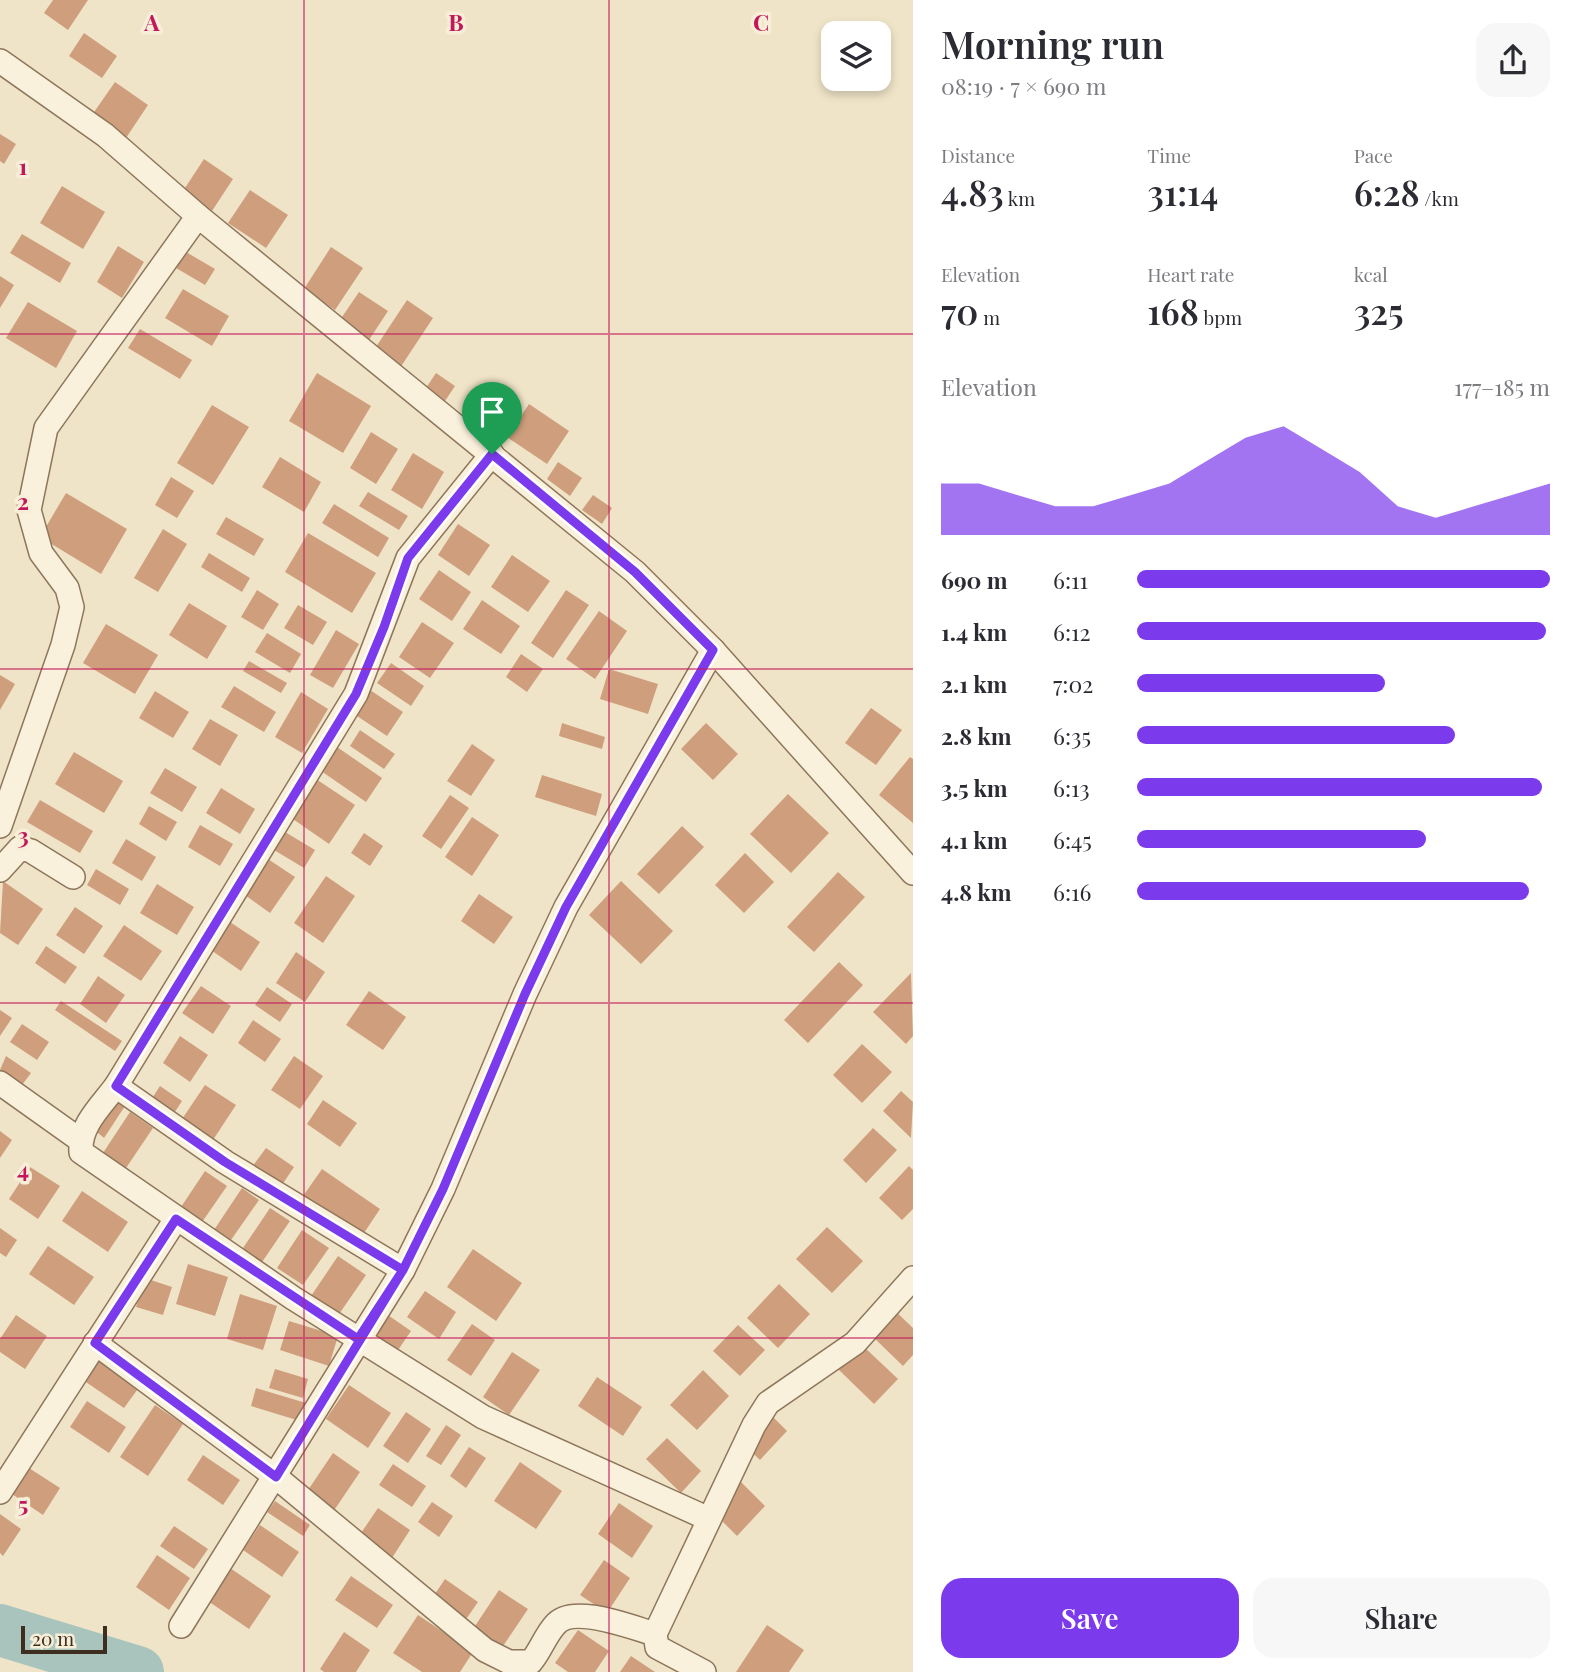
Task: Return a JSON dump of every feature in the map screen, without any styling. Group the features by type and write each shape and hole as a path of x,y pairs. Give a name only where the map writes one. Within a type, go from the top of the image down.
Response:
{"street":[{"path":"0,61 104,135 198,216 635,572 713,650 913,873"},
{"path":"0,826 64,645 72,607 67,588 41,553 29,510 46,428 198,216"},
{"path":"492,454 408,558 384,627 356,694 116,1086 80,1140 81,1152 176,1219 482,1417 709,1519"},
{"path":"181,1626 403,1270 443,1189 525,994 566,907 713,650"},
{"path":"2,862 20,848 31,851 73,877"},
{"path":"0,1083 80,1140"},
{"path":"116,1086 225,1162 403,1270"},
{"path":"0,1492 176,1219"},
{"path":"704,1672 657,1647 655,1634 768,1403 855,1343 913,1278"},
{"path":"95,1343 276,1477 485,1650 509,1662 531,1662 555,1624 568,1617 611,1621 655,1634"}],"building":[{"path":"53,0 88,0 68,30 44,13"},
{"path":"84,33 117,56 102,78 69,56"},
{"path":"115,82 148,105 126,138 92,115"},
{"path":"0,134 16,144 4,164 0,161"},
{"path":"204,159 233,179 212,211 183,191"},
{"path":"62,186 105,212 83,249 40,223"},
{"path":"250,190 288,215 266,248 228,223"},
{"path":"22,234 71,263 60,283 10,253"},
{"path":"118,246 144,262 122,298 97,282"},
{"path":"331,247 363,268 335,310 304,289"},
{"path":"186,252 215,269 205,285 176,268"},
{"path":"0,276 14,285 0,308"},
{"path":"183,289 229,316 212,346 165,318"},
{"path":"359,292 388,311 369,340 340,320"},
{"path":"407,300 433,318 398,371 372,353"},
{"path":"28,302 77,331 56,368 6,338"},
{"path":"140,329 192,360 180,379 128,348"},
{"path":"317,373 371,406 343,453 289,421"},
{"path":"436,373 455,386 443,404 424,391"},
{"path":"529,404 569,431 547,464 507,437"},
{"path":"212,405 249,427 213,485 177,463"},
{"path":"371,432 398,449 376,484 350,468"},
{"path":"413,453 444,472 422,509 391,490"},
{"path":"280,457 321,482 304,512 262,487"},
{"path":"558,462 582,478 570,496 547,479"},
{"path":"171,477 194,491 177,518 155,505"},
{"path":"368,492 408,516 399,530 359,506"},
{"path":"66,493 127,529 101,574 40,537"},
{"path":"593,495 612,508 602,524 582,510"},
{"path":"334,504 389,538 378,557 322,523"},
{"path":"226,517 264,539 254,556 216,534"},
{"path":"458,524 490,545 469,576 438,555"},
{"path":"163,529 187,544 158,592 134,578"},
{"path":"308,533 376,573 352,613 285,572"},
{"path":"209,553 250,578 242,592 201,567"},
{"path":"512,555 550,581 528,612 491,587"},
{"path":"439,570 471,592 452,621 419,599"},
{"path":"257,590 279,604 263,630 241,617"},
{"path":"566,590 589,605 553,658 531,643"},
{"path":"482,600 520,626 501,654 463,629"},
{"path":"189,603 227,626 207,659 169,635"},
{"path":"298,605 327,622 313,645 284,628"},
{"path":"599,611 627,631 595,679 566,659"},
{"path":"422,622 454,643 430,678 399,657"},
{"path":"106,624 158,655 135,694 83,663"},
{"path":"336,630 359,644 333,688 310,675"},
{"path":"267,633 301,654 290,673 255,652"},
{"path":"521,654 543,669 527,692 506,677"},
{"path":"249,661 287,683 281,693 243,671"},
{"path":"391,663 424,686 411,706 377,683"},
{"path":"609,669 658,684 648,714 600,699"},
{"path":"0,675 15,684 0,710"},
{"path":"234,686 276,712 264,732 221,707"},
{"path":"367,688 403,712 387,736 351,712"},
{"path":"155,691 189,712 173,738 139,718"},
{"path":"301,692 328,709 302,753 275,737"},
{"path":"871,708 902,730 876,765 845,743"},
{"path":"210,719 238,735 220,766 192,749"},
{"path":"562,723 605,737 602,749 559,736"},
{"path":"706,723 738,754 713,780 681,749"},
{"path":"360,730 395,754 384,769 350,746"},
{"path":"472,744 495,760 471,796 447,781"},
{"path":"337,747 382,778 366,802 321,771"},
{"path":"74,752 123,781 104,813 55,784"},
{"path":"910,757 913,759 913,823 879,795"},
{"path":"165,768 197,787 182,812 150,793"},
{"path":"542,775 602,794 596,816 535,797"},
{"path":"316,779 355,805 329,844 290,817"},
{"path":"221,788 255,809 240,834 206,813"},
{"path":"788,794 829,833 791,873 750,834"},
{"path":"450,795 469,808 441,849 422,836"},
{"path":"40,800 93,831 80,853 27,822"},
{"path":"149,806 177,822 166,841 139,824"},
{"path":"472,817 499,835 472,876 445,857"},
{"path":"200,825 233,844 220,866 188,847"},
{"path":"682,826 704,847 659,894 637,874"},
{"path":"285,832 315,850 304,868 274,850"},
{"path":"364,833 383,846 370,866 351,853"},
{"path":"126,839 156,857 142,881 112,863"},
{"path":"745,853 774,882 744,913 715,885"},
{"path":"262,855 295,877 270,913 238,890"},
{"path":"96,869 129,889 120,905 87,885"},
{"path":"838,872 865,897 814,952 787,927"},
{"path":"326,876 355,896 323,943 294,923"},
{"path":"3,881 43,909 18,945 0,933"},
{"path":"621,881 673,931 641,964 589,915"},
{"path":"157,884 194,907 177,935 140,913"},
{"path":"479,894 513,917 494,944 461,921"},
{"path":"75,907 103,926 84,954 56,935"},
{"path":"227,920 260,942 241,971 208,948"},
{"path":"124,925 162,951 141,981 103,956"},
{"path":"46,946 77,967 65,984 35,963"},
{"path":"296,952 325,972 305,1002 276,983"},
{"path":"839,962 863,985 808,1043 784,1020"},
{"path":"911,973 913,1036 906,1044 873,1012"},
{"path":"98,976 125,995 106,1023 80,1004"},
{"path":"201,986 231,1006 213,1034 182,1013"},
{"path":"267,987 292,1004 280,1022 255,1005"},
{"path":"369,991 406,1017 383,1050 346,1025"},
{"path":"61,1001 122,1041 115,1051 55,1010"},
{"path":"0,1010 12,1018 0,1036"},
{"path":"253,1020 281,1039 265,1062 238,1043"},
{"path":"22,1024 49,1042 37,1060 10,1042"},
{"path":"180,1036 208,1055 190,1082 163,1063"},
{"path":"862,1044 892,1072 862,1103 833,1075"},
{"path":"6,1056 31,1073 22,1085 0,1070"},
{"path":"294,1056 323,1076 300,1109 271,1090"},
{"path":"205,1085 236,1105 209,1146 178,1125"},
{"path":"160,1086 182,1101 169,1121 147,1106"},
{"path":"901,1091 913,1102 911,1138 883,1111"},
{"path":"113,1097 125,1106 104,1138 92,1128"},
{"path":"323,1100 357,1123 340,1147 307,1124"},
{"path":"130,1112 153,1128 124,1171 101,1156"},
{"path":"873,1128 897,1150 866,1183 843,1160"},
{"path":"0,1131 12,1140 0,1158"},
{"path":"266,1148 294,1167 278,1191 249,1171"},
{"path":"909,1166 913,1170 913,1209 902,1220 879,1198"},
{"path":"30,1167 60,1186 38,1219 9,1199"},
{"path":"322,1169 380,1209 360,1239 301,1199"},
{"path":"205,1171 227,1186 200,1225 179,1210"},
{"path":"242,1188 259,1200 224,1250 208,1239"},
{"path":"82,1191 128,1222 108,1252 62,1221"},
{"path":"270,1208 290,1221 258,1268 239,1254"},
{"path":"827,1227 863,1261 832,1293 796,1259"},
{"path":"0,1228 17,1240 6,1257 0,1253"},
{"path":"302,1230 329,1248 303,1285 277,1268"},
{"path":"48,1246 94,1277 74,1305 29,1274"},
{"path":"473,1249 522,1283 496,1321 447,1287"},
{"path":"338,1256 366,1275 335,1320 307,1302"},
{"path":"188,1264 228,1277 215,1316 176,1304"},
{"path":"145,1278 172,1287 163,1315 136,1307"},
{"path":"779,1284 810,1314 778,1348 747,1318"},
{"path":"425,1291 456,1312 439,1339 407,1317"},
{"path":"240,1294 277,1306 263,1350 227,1339"},
{"path":"890,1306 913,1328 913,1355 903,1366 869,1333"},
{"path":"382,1311 411,1331 398,1350 368,1331"},
{"path":"16,1315 47,1336 25,1369 0,1352 0,1339"},
{"path":"289,1321 338,1336 329,1366 280,1350"},
{"path":"472,1324 495,1340 471,1376 447,1360"},
{"path":"738,1325 765,1350 740,1376 713,1351"},
{"path":"862,1345 898,1379 874,1404 838,1369"},
{"path":"512,1352 540,1370 509,1415 483,1397"},
{"path":"95,1356 140,1386 124,1408 80,1378"},
{"path":"275,1369 308,1379 303,1398 269,1388"},
{"path":"703,1370 729,1396 697,1430 670,1405"},
{"path":"597,1377 642,1407 623,1436 578,1406"},
{"path":"349,1385 391,1413 368,1448 326,1419"},
{"path":"256,1388 306,1403 300,1421 251,1406"},
{"path":"87,1401 126,1427 109,1453 70,1427"},
{"path":"155,1405 183,1424 148,1476 120,1457"},
{"path":"406,1412 431,1429 408,1463 383,1446"},
{"path":"768,1412 787,1431 760,1460 740,1441"},
{"path":"446,1425 461,1435 441,1465 426,1456"},
{"path":"667,1438 701,1471 681,1493 646,1459"},
{"path":"469,1447 486,1458 466,1488 450,1476"},
{"path":"333,1453 360,1472 333,1512 306,1493"},
{"path":"203,1455 240,1480 223,1505 187,1480"},
{"path":"520,1462 562,1491 536,1529 494,1501"},
{"path":"393,1464 426,1486 412,1507 379,1485"},
{"path":"29,1468 60,1488 43,1515 12,1494"},
{"path":"740,1481 765,1506 737,1536 712,1511"},
{"path":"275,1501 310,1525 303,1536 267,1512"},
{"path":"432,1502 453,1516 439,1537 418,1522"},
{"path":"619,1503 653,1526 632,1558 598,1534"},
{"path":"378,1508 410,1530 390,1561 357,1539"},
{"path":"0,1514 21,1529 3,1556 0,1553"},
{"path":"260,1525 299,1552 282,1577 243,1550"},
{"path":"174,1526 208,1549 194,1569 160,1546"},
{"path":"157,1555 190,1578 169,1610 136,1587"},
{"path":"604,1560 630,1578 607,1613 580,1595"},
{"path":"227,1566 271,1596 249,1629 205,1599"},
{"path":"351,1576 393,1605 377,1628 335,1600"},
{"path":"445,1579 478,1602 462,1625 429,1603"},
{"path":"499,1590 528,1609 499,1652 471,1632"},
{"path":"418,1615 473,1652 460,1672 422,1672 393,1653"},
{"path":"767,1625 804,1650 789,1672 736,1672"},
{"path":"578,1630 609,1651 595,1672 568,1672 555,1663"},
{"path":"344,1632 370,1650 356,1672 324,1672 320,1669"},
{"path":"631,1656 655,1672 620,1672"}],"waterway":[{"path":"0,1630 138,1672"}],"route":[{"path":"492,454 418,542 408,558 384,627 356,694 116,1086 225,1162 403,1270 358,1339 176,1219 95,1343 168,1394 276,1477 358,1339 403,1270 443,1189 525,994 566,907 713,650 635,572 492,454"}]}
